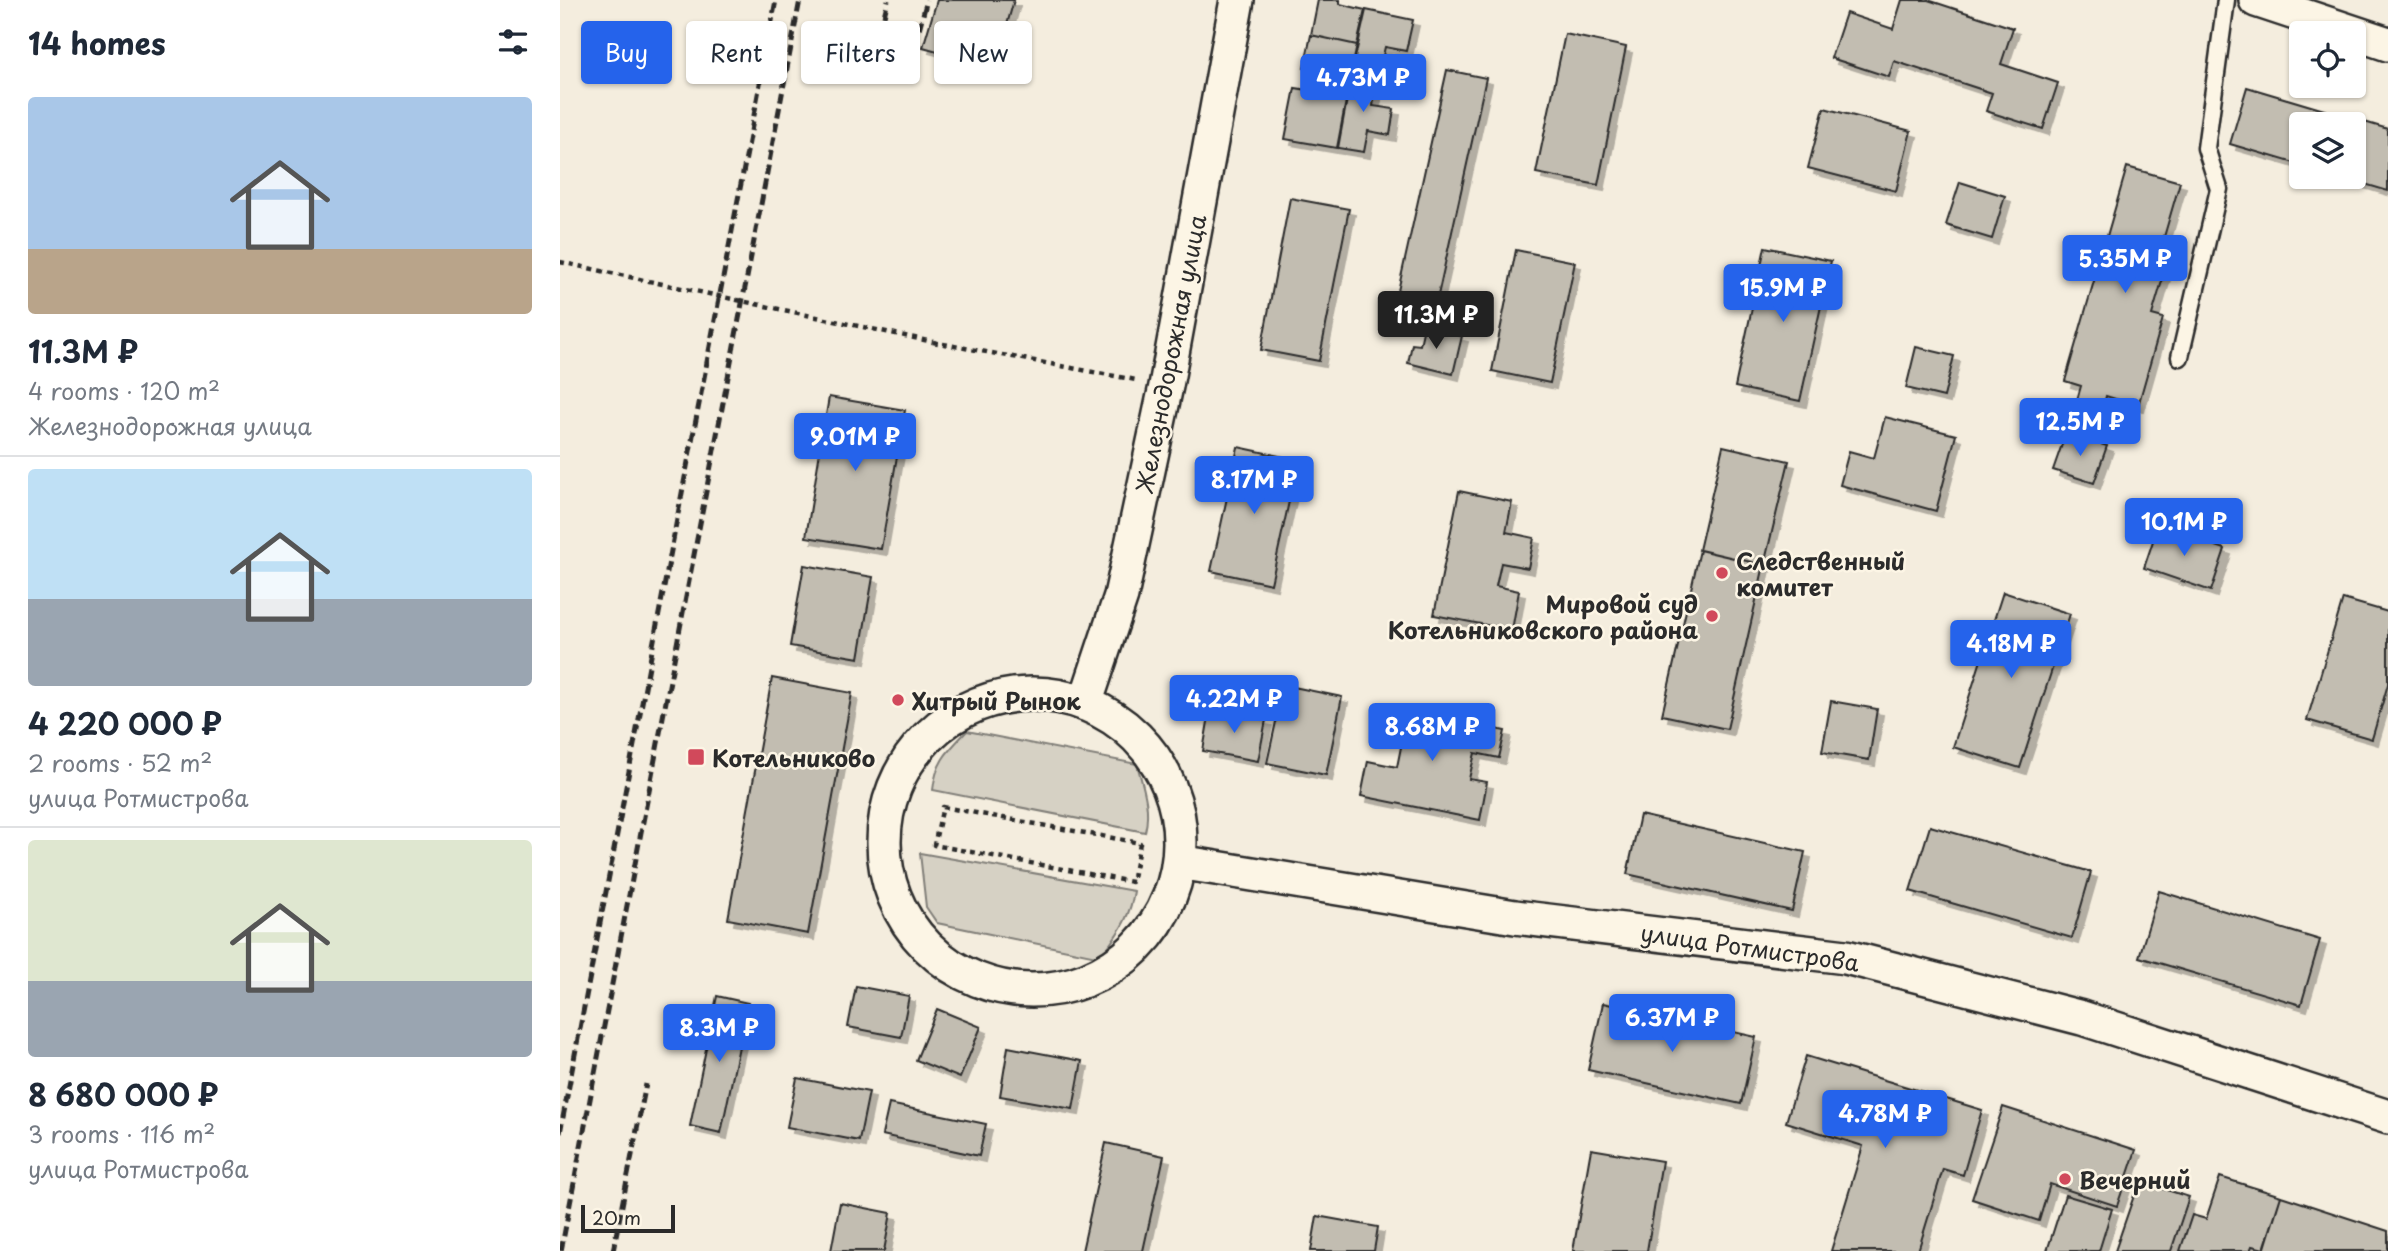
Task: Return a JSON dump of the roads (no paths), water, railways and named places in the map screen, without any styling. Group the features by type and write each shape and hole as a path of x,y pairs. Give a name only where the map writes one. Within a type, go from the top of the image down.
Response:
{"street":[{"name":"Железнодорожная улица","path":"1085,704 1121,596 1166,386 1237,0"},
{"path":"2256,0 2388,44"},
{"path":"1017,695 1052,696 1085,704 1110,717 1132,734 1151,755 1166,779 1176,806 1180,833 1179,862 1170,898 1152,929 1128,956 1099,975 1065,987 1030,990 995,986 962,973 942,960 909,926 893,896 885,863 883,829 890,795 905,765 926,738 953,716 984,702 1017,695"},
{"name":"улица Ротмистрова","path":"1179,862 1515,917 1846,957 2082,1018 2388,1117"}],"lane":[{"path":"2180,357 2219,189 2206,148 2226,0"}],"railway":[{"path":"560,1133 776,0"},
{"path":"561,1251 800,0"},
{"path":"884,16 888,0"},
{"path":"920,25 927,0"},
{"path":"613,1251 646,1084"}],"place":[{"name":"Следственный комитет","path":"1722,573"},
{"name":"Мировой суд Котельниковского района","path":"1712,616"},
{"name":"Хитрый Рынок","path":"898,700"},
{"name":"Котельниково","path":"696,757"},
{"name":"Вечерний","path":"2065,1179"}]}
